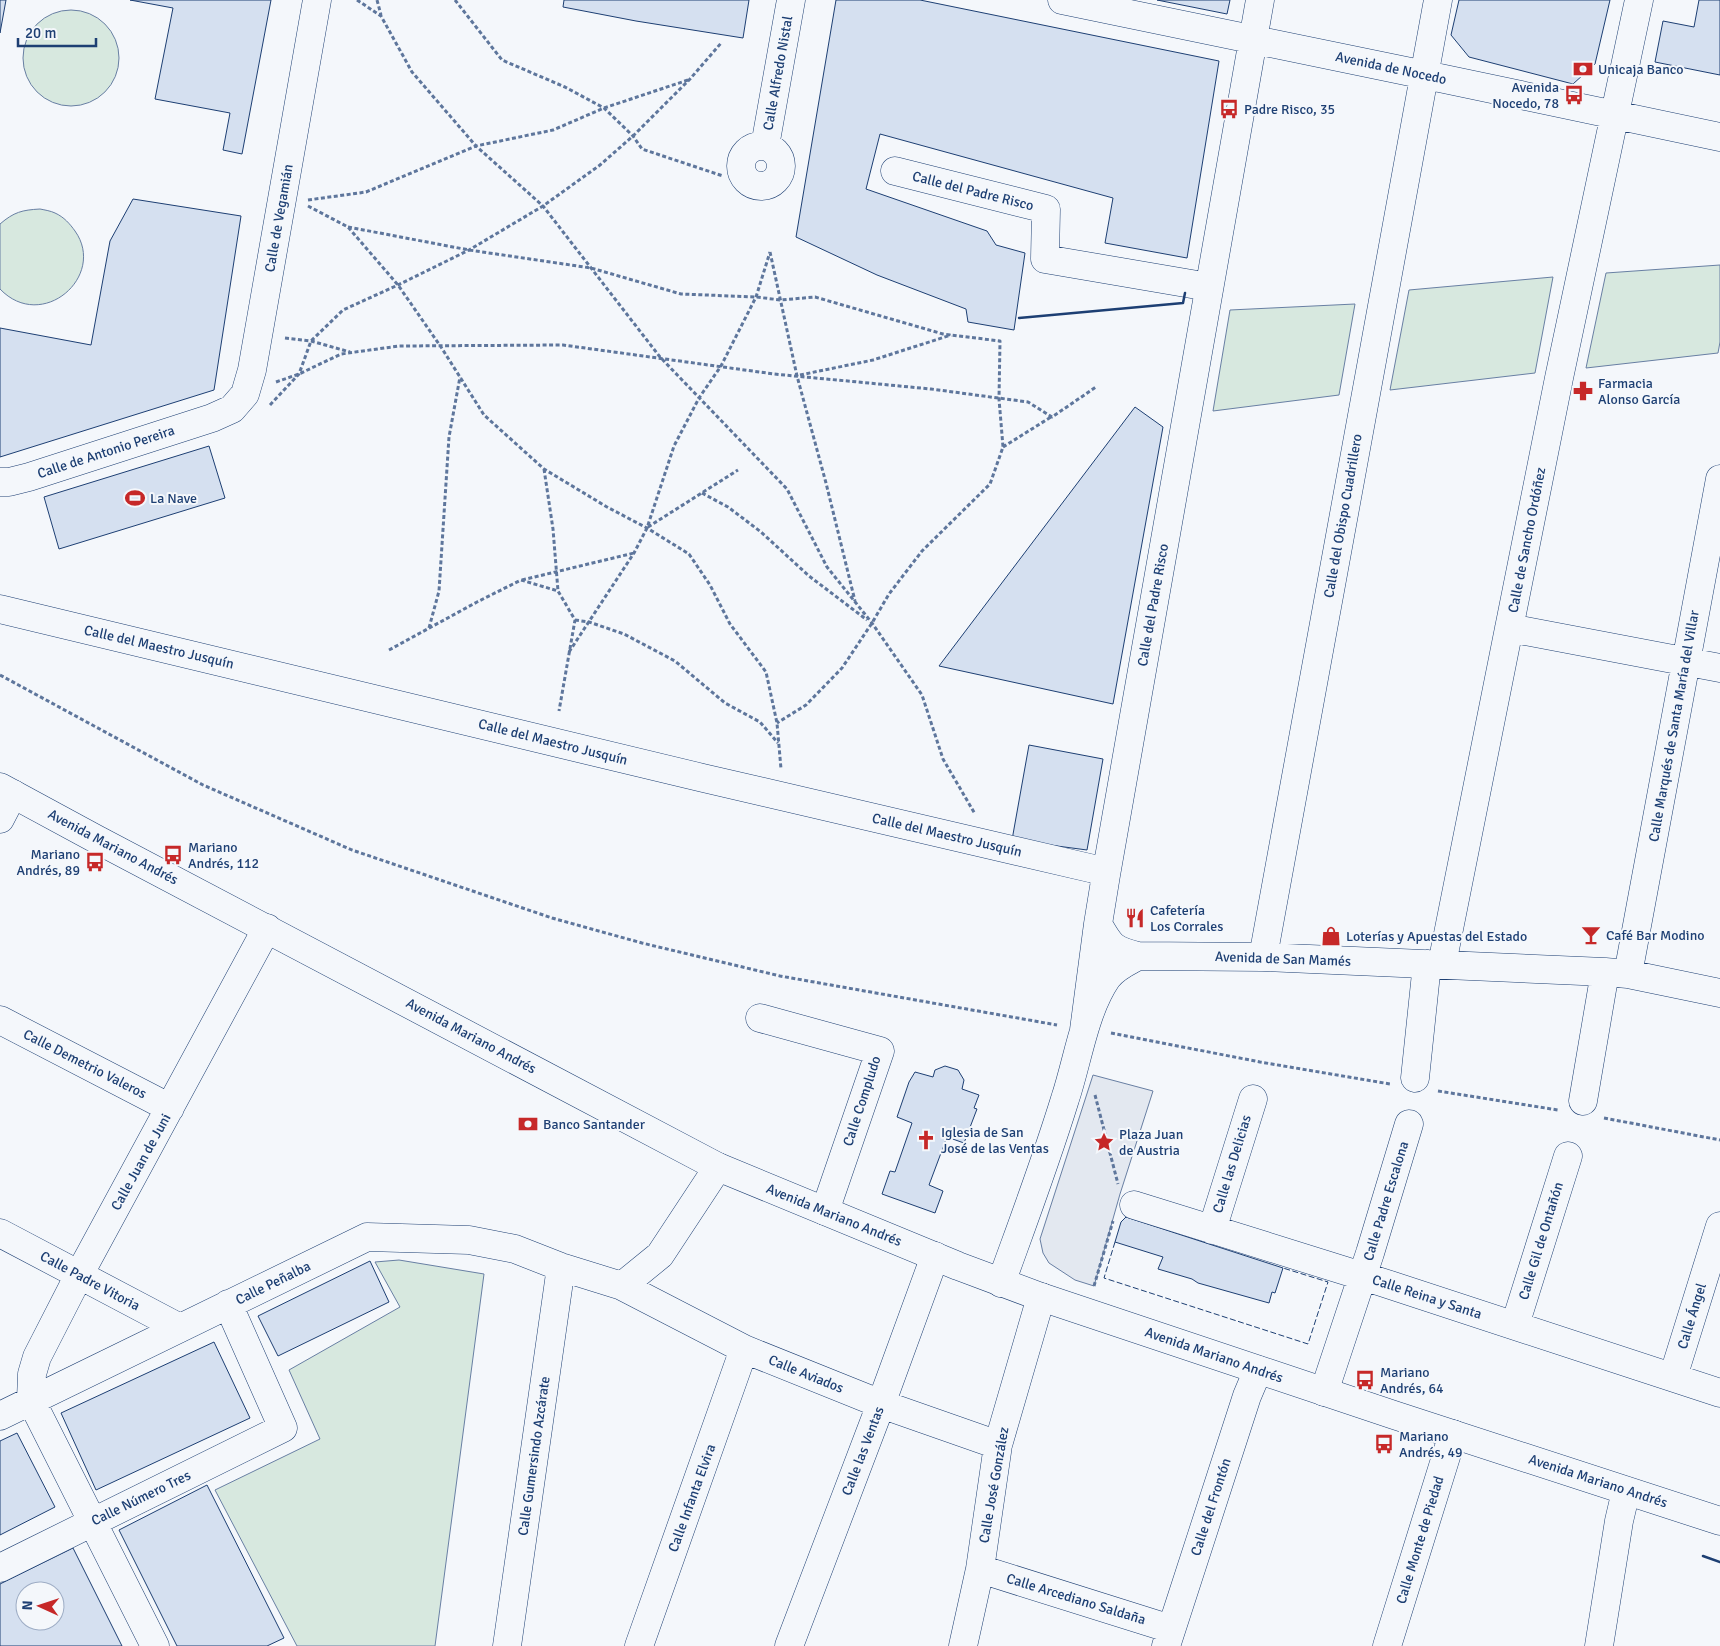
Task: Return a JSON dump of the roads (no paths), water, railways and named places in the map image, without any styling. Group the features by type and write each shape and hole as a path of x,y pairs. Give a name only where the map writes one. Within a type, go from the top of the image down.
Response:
{"street":[{"name":"Calle de Vegamián","path":"212,418 232,409 245,394 252,370 317,0"},
{"name":"Calle Alfredo Nistal","path":"765,146 791,0"},
{"name":"Avenida de Nocedo","path":"1062,0 1253,38 1720,137"},
{"name":"Calle del Padre Risco","path":"1072,1028 1098,924 1260,0"},
{"name":"Calle del Obispo Cuadrillero","path":"1263,957 1438,0"},
{"name":"Calle de Sancho Ordóñez","path":"1435,964 1509,628 1639,0"},
{"name":"Calle del Padre Risco","path":"895,171 1046,209 1045,259 1209,286"},
{"name":"Calle de Antonio Pereira","path":"0,482 29,477 212,418"},
{"name":"Calle Marqués de Santa María del Villar","path":"1617,973 1686,661 1720,479"},
{"name":"Calle del Maestro Jusquín","path":"0,609 994,847 1094,869 1106,875"},
{"path":"1509,628 1720,668"},
{"path":"0,819 7,791"},
{"name":"Avenida Mariano Andrés","path":"7,791 718,1167 934,1256 1041,1297 1324,1392 1720,1521"},
{"path":"1098,924 1108,942 1120,951 1138,956"},
{"name":"Calle Juan de Juni","path":"31,1400 32,1374 37,1357 79,1275 267,928"},
{"name":"Avenida de San Mamés","path":"1138,956 1263,957 1617,973 1720,993"},
{"path":"1001,1282 1065,1102 1076,1065 1072,1028 1098,996 1108,976 1120,965 1138,956"},
{"path":"1415,1078 1435,964"},
{"path":"1583,1101 1617,973"},
{"name":"Calle Compludo","path":"760,1018 880,1051 825,1211"},
{"name":"Calle Demetrio Valeros","path":"0,1020 170,1108"},
{"name":"Calle las Delicias","path":"1212,1230 1253,1099"},
{"name":"Calle Padre Escalona","path":"1324,1392 1363,1277 1408,1124"},
{"name":"Calle Gil de Ontañón","path":"1515,1325 1568,1156"},
{"path":"622,1286 660,1256 718,1167"},
{"name":"Calle Reina y Santa","path":"1122,1202 1515,1325 1720,1393"},
{"name":"Calle Ángel","path":"1673,1377 1720,1226"},
{"name":"Calle Padre Vitoria","path":"0,1233 180,1328"},
{"name":"Calle Peñalba","path":"0,1416 367,1237 470,1240 514,1249 561,1267 622,1286"},
{"name":"Calle las Ventas","path":"789,1646 881,1404 934,1256"},
{"name":"Calle Gumersindo Azcárate","path":"507,1646 561,1267"},
{"name":"Calle Aviados","path":"622,1286 744,1349 881,1404 998,1445"},
{"name":"Calle José González","path":"962,1646 980,1569 998,1445 1041,1297"},
{"name":"Calle Número Tres","path":"0,1568 283,1428 228,1304"},
{"name":"Calle Infanta Elvira","path":"639,1646 744,1349"},
{"name":"Calle del Frontón","path":"1168,1637 1247,1396 1258,1370"},
{"path":"31,1400 155,1646"},
{"name":"Calle Monte de Piedad","path":"1387,1646 1453,1434"},
{"path":"1599,1646 1619,1521 1626,1490"},
{"name":"Calle Arcediano Saldaña","path":"980,1569 1168,1637"}],"place":[{"name":"Unicaja Banco","path":"1583,69"},
{"name":"Avenida Nocedo, 78","path":"1574,95"},
{"name":"Padre Risco, 35","path":"1229,109"},
{"name":"Farmacia Alonso García","path":"1583,391"},
{"name":"La Nave","path":"135,498"},
{"name":"Mariano Andrés, 112","path":"173,855"},
{"name":"Mariano Andrés, 89","path":"95,862"},
{"name":"Cafetería Los Corrales","path":"1135,918"},
{"name":"Café Bar Modino","path":"1591,935"},
{"name":"Loterías y Apuestas del Estado","path":"1331,936"},
{"name":"Banco Santander","path":"528,1124"},
{"name":"Iglesia de San José de las Ventas","path":"926,1140"},
{"name":"Plaza Juan de Austria","path":"1104,1142"},
{"name":"Mariano Andrés, 64","path":"1365,1380"},
{"name":"Mariano Andrés, 49","path":"1384,1444"}]}
